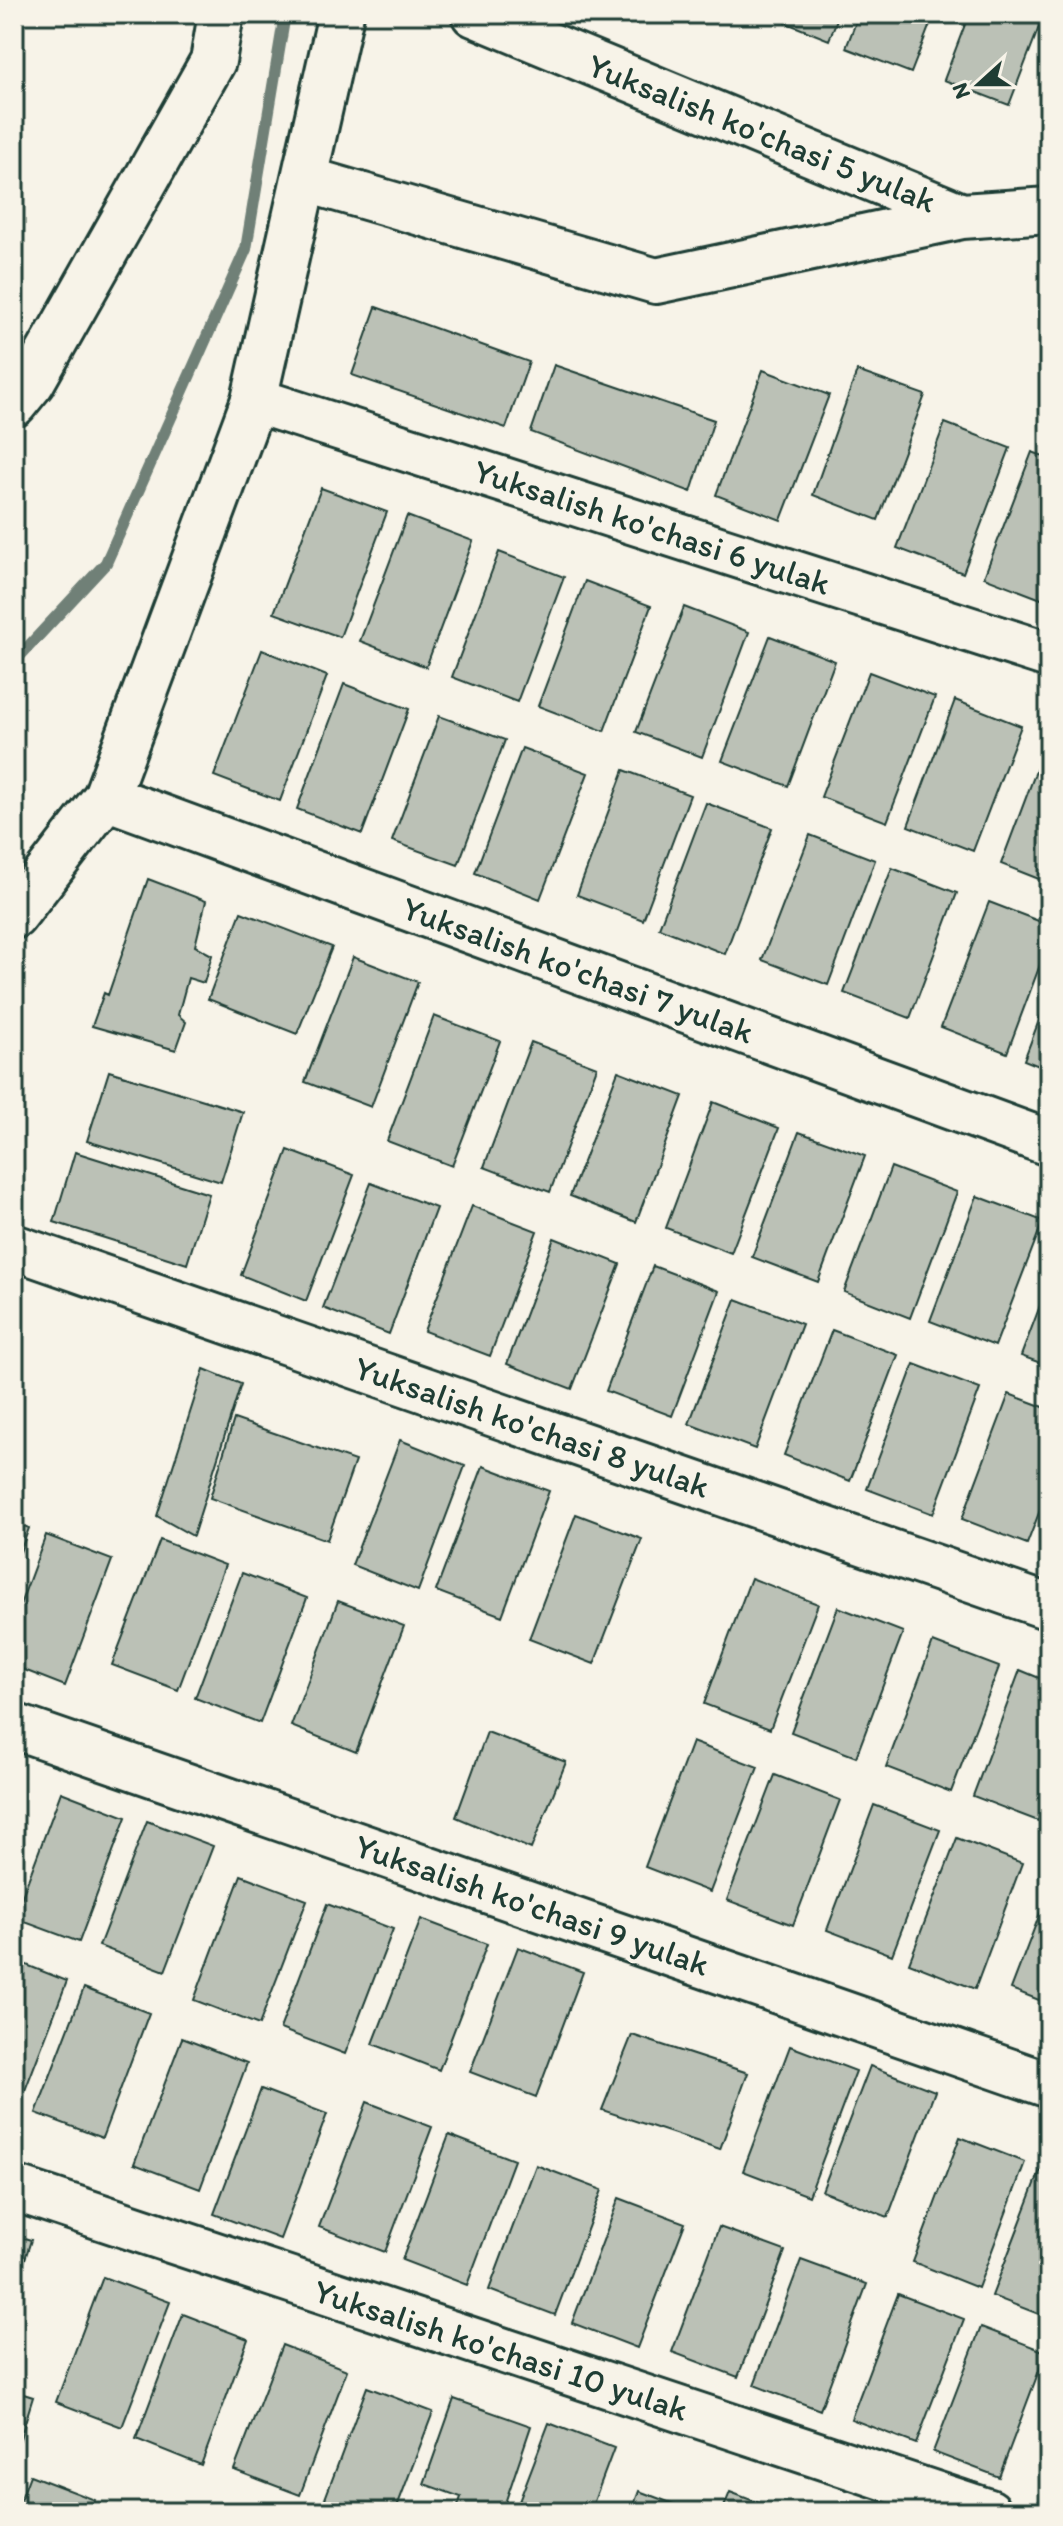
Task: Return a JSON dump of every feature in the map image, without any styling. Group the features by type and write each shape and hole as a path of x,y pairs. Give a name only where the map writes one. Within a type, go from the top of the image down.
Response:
{"street":[{"path":"14,404 32,382 213,61 221,14"},
{"path":"14,916 106,797 254,400 341,14"},
{"name":"Yuksalish ko'chasi 5 yulak","path":"474,14 962,216"},
{"name":"Yuksalish ko'chasi 5 yulak","path":"325,185 656,281 962,216 1049,210"},
{"name":"Yuksalish ko'chasi 6 yulak","path":"254,400 1049,655"},
{"name":"Yuksalish ko'chasi 7 yulak","path":"106,797 1049,1143"},
{"name":"Yuksalish ko'chasi 8 yulak","path":"14,1247 1049,1607"},
{"name":"Yuksalish ko'chasi 9 yulak","path":"14,1726 1049,2085"},
{"name":"Yuksalish ko'chasi 10 yulak","path":"14,2188 989,2512"}],"building":[{"path":"764,14 839,14 829,40"},
{"path":"859,14 934,14 911,73 846,48"},
{"path":"969,14 1044,14 1009,105 944,80"},
{"path":"376,307 529,362 506,428 352,375"},
{"path":"554,365 714,420 691,492 531,432"},
{"path":"763,370 829,395 781,520 716,495"},
{"path":"857,371 925,395 878,520 813,495"},
{"path":"945,423 1010,448 963,573 897,548"},
{"path":"1032,452 1049,458 1049,602 984,577"},
{"path":"321,488 387,512 340,637 274,613"},
{"path":"407,516 473,541 426,667 360,641"},
{"path":"499,552 564,577 517,702 452,677"},
{"path":"585,581 651,606 604,731 538,706"},
{"path":"684,607 749,632 702,757 636,732"},
{"path":"770,636 835,661 788,786 722,761"},
{"path":"262,650 327,676 280,801 214,776"},
{"path":"869,672 935,697 887,822 821,797"},
{"path":"344,684 409,709 362,834 297,809"},
{"path":"955,700 1021,726 973,851 908,826"},
{"path":"439,716 505,740 458,865 392,841"},
{"path":"1049,740 1049,883 1001,864"},
{"path":"522,748 588,773 540,899 475,873"},
{"path":"624,770 690,795 643,920 577,895"},
{"path":"706,803 772,828 725,954 659,928"},
{"path":"810,835 875,860 828,985 762,960"},
{"path":"892,868 957,893 910,1018 844,993"},
{"path":"148,879 206,901 195,946 212,955 204,983 188,978 178,1015 186,1022 176,1050 92,1026 104,993 108,995"},
{"path":"989,902 1049,925 1049,941 1007,1053 941,1027"},
{"path":"241,912 332,947 297,1034 208,999"},
{"path":"353,957 418,982 371,1107 305,1082"},
{"path":"1049,994 1049,1070 1024,1060"},
{"path":"434,1016 500,1041 452,1166 387,1141"},
{"path":"531,1042 597,1067 550,1192 484,1167"},
{"path":"109,1071 243,1112 221,1182 87,1141"},
{"path":"618,1071 683,1096 636,1222 570,1196"},
{"path":"713,1102 779,1128 731,1253 666,1228"},
{"path":"799,1132 865,1156 818,1282 752,1257"},
{"path":"288,1150 354,1175 306,1301 241,1275"},
{"path":"75,1152 209,1194 187,1264 54,1222"},
{"path":"891,1167 957,1192 910,1318 844,1292"},
{"path":"371,1183 436,1208 389,1334 323,1308"},
{"path":"977,1196 1043,1221 995,1346 930,1321"},
{"path":"472,1206 537,1231 490,1356 424,1331"},
{"path":"554,1238 620,1264 572,1389 507,1364"},
{"path":"653,1266 719,1291 672,1416 606,1391"},
{"path":"1049,1282 1049,1366 1021,1356"},
{"path":"736,1299 802,1324 755,1449 689,1424"},
{"path":"832,1330 898,1355 850,1481 784,1455"},
{"path":"914,1364 980,1389 933,1514 867,1489"},
{"path":"204,1369 241,1384 193,1536 157,1516"},
{"path":"1009,1394 1049,1409 1049,1487 1027,1544 962,1519"},
{"path":"234,1419 355,1461 327,1540 210,1498"},
{"path":"400,1440 465,1466 418,1591 352,1565"},
{"path":"483,1466 549,1491 502,1616 436,1591"},
{"path":"576,1514 642,1539 594,1664 529,1639"},
{"path":"14,1522 29,1528 14,1568"},
{"path":"46,1535 112,1560 65,1686 14,1666 14,1621"},
{"path":"160,1540 225,1565 178,1690 112,1665"},
{"path":"242,1573 307,1598 260,1723 195,1698"},
{"path":"751,1578 818,1604 770,1729 704,1704"},
{"path":"338,1601 404,1626 356,1752 291,1726"},
{"path":"838,1607 903,1632 856,1757 791,1732"},
{"path":"933,1642 999,1667 951,1792 886,1767"},
{"path":"1020,1670 1049,1682 1049,1792 1038,1821 973,1796"},
{"path":"487,1732 566,1762 531,1849 456,1817"},
{"path":"692,1742 758,1767 710,1892 645,1867"},
{"path":"775,1775 840,1800 793,1925 727,1900"},
{"path":"61,1792 126,1817 79,1942 14,1918"},
{"path":"874,1805 940,1830 892,1955 827,1930"},
{"path":"147,1821 213,1846 165,1971 99,1946"},
{"path":"957,1838 1022,1863 975,1989 909,1963"},
{"path":"241,1875 307,1900 259,2025 194,2000"},
{"path":"1049,1890 1049,2004 1011,1989"},
{"path":"327,1904 393,1929 345,2054 280,2029"},
{"path":"421,1919 487,1944 439,2070 373,2044"},
{"path":"518,1947 583,1972 536,2097 470,2072"},
{"path":"14,1960 67,1981 19,2106 14,2104"},
{"path":"84,1988 149,2013 102,2138 36,2113"},
{"path":"632,2035 748,2073 720,2149 602,2110"},
{"path":"182,2038 247,2063 200,2189 134,2164"},
{"path":"790,2046 856,2071 809,2196 743,2171"},
{"path":"870,2066 935,2091 888,2217 822,2191"},
{"path":"261,2089 327,2114 280,2239 214,2214"},
{"path":"367,2102 432,2127 385,2252 319,2227"},
{"path":"449,2135 514,2160 467,2285 402,2260"},
{"path":"960,2137 1025,2162 978,2288 913,2262"},
{"path":"536,2165 602,2190 555,2315 489,2290"},
{"path":"1040,2171 1049,2174 1049,2318 992,2296"},
{"path":"619,2198 685,2223 637,2348 572,2323"},
{"path":"719,2227 785,2251 738,2377 672,2352"},
{"path":"14,2235 31,2240 14,2294"},
{"path":"801,2260 867,2284 820,2410 754,2385"},
{"path":"103,2277 170,2302 122,2427 56,2402"},
{"path":"898,2294 964,2319 916,2444 851,2419"},
{"path":"183,2314 248,2339 201,2465 136,2439"},
{"path":"981,2327 1046,2352 999,2477 933,2452"},
{"path":"282,2345 347,2370 300,2495 234,2470"},
{"path":"367,2387 433,2412 395,2512 320,2512"},
{"path":"14,2391 33,2397 14,2458"},
{"path":"454,2399 531,2426 502,2512 456,2512 461,2497 424,2484"},
{"path":"549,2423 614,2448 590,2512 515,2512"},
{"path":"30,2475 95,2500 91,2512 16,2512"},
{"path":"639,2491 695,2512 631,2512"},
{"path":"730,2492 783,2512 722,2512"}],"waterway":[{"path":"14,662 106,563 246,249 285,14"}]}
